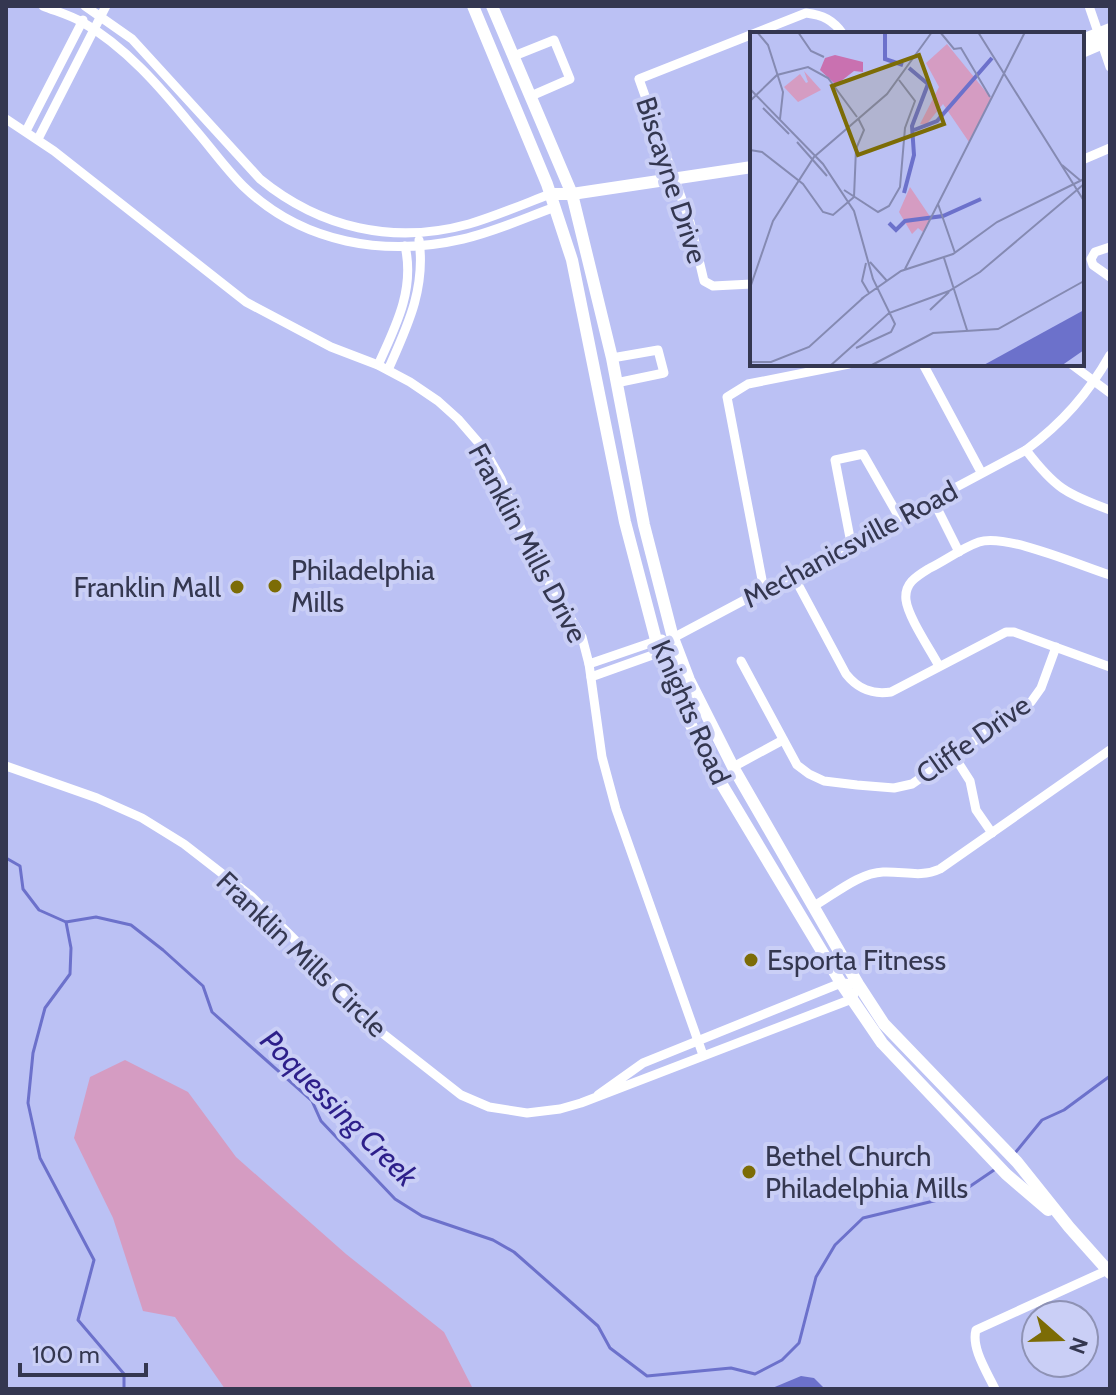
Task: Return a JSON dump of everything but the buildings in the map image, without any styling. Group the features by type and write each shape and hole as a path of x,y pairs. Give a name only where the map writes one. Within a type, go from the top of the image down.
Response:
{"main road":[{"name":"Knights Road","path":"473,6 550,194 572,260 625,522 658,646 680,704 722,785 841,983 882,1043 1006,1174 1069,1227"},
{"name":"Knights Road","path":"492,6 572,194 612,358 644,525 673,638 689,680 735,771 884,1024 1017,1162 1109,1271"},
{"path":"1084,40 1106,36"},
{"path":"1084,51 1106,36"},
{"path":"550,194 572,194 750,167"},
{"path":"555,207 572,194"},
{"path":"598,387 616,383"},
{"path":"722,785 735,771"}],"street":[{"path":"43,6 82,22 128,57 170,99 244,186 305,228 339,241 406,248 464,239 555,207"},
{"path":"38,139 106,6"},
{"path":"1089,6 1106,36 1110,67"},
{"path":"26,131 88,7 132,39 260,179 283,198 333,222 371,231 418,233 470,224 550,194"},
{"name":"Biscayne Drive","path":"757,32 806,13 822,15 842,32"},
{"name":"Biscayne Drive","path":"750,35 640,78 690,222 704,281 713,286 750,284"},
{"path":"514,56 554,40 570,79 531,96"},
{"name":"Franklin Mills Drive","path":"6,119 38,139 246,302 331,347 383,368 438,401 484,449 501,479 531,553 582,637 589,664 602,757 616,809 703,1055"},
{"path":"1084,159 1110,148"},
{"path":"383,368 414,310 420,283 418,233"},
{"path":"383,368 403,308 409,262 403,234"},
{"path":"1110,247 1095,252 1091,259 1093,265 1110,277"},
{"path":"612,358 658,350 664,373 616,383"},
{"name":"Mechanicsville Road","path":"673,638 1026,450 1072,411 1094,383 1110,355"},
{"path":"764,590 727,397 748,384 839,366"},
{"path":"924,366 981,472"},
{"path":"1073,366 1110,393"},
{"path":"1026,450 1061,490 1110,510"},
{"path":"851,543 835,460 863,454 899,517"},
{"path":"933,500 959,552"},
{"path":"939,666 906,603 906,590 911,580 959,552 980,542 994,540 1110,575"},
{"path":"793,575 853,683 878,694 891,692 1006,632 1014,632 1110,667"},
{"path":"591,677 673,638"},
{"path":"589,664 658,646"},
{"name":"Cliffe Drive","path":"741,661 797,765 824,781 894,788 912,784 1031,702 1041,688 1056,647"},
{"path":"735,771 783,740"},
{"path":"814,906 862,877 874,874 927,875 940,869 1110,750"},
{"path":"954,756 970,781 976,810 992,833"},
{"name":"Franklin Mills Circle","path":"6,766 97,798 142,818 184,844 251,896 377,1029 445,1084 474,1102 514,1112 543,1112 581,1103 852,999"},
{"name":"Franklin Mills Circle","path":"598,1095 643,1063 698,1039 841,983 858,984"},
{"path":"852,999 858,984"},
{"path":"995,1389 980,1356 974,1333 981,1327 1109,1271"}],"shaded area":[{"path":"125,1060 188,1092 236,1157 346,1254 444,1332 473,1389 225,1389 175,1317 143,1311 113,1218 74,1138 90,1077"}],"water":[{"path":"801,1376 814,1378 825,1389 770,1389"}],"waterway":[{"name":"Poquessing Creek","path":"6,858 20,866 23,889 39,910 66,922 96,917 131,925 163,950 203,986 212,1012 312,1101 321,1121 395,1199 422,1216 493,1240 514,1252 598,1326 610,1348 647,1376 731,1368 755,1374 782,1360 799,1343 816,1277 835,1245 863,1218 942,1199 969,1187 997,1168"},
{"path":"66,922 71,948 70,974 45,1008 33,1053 28,1103 40,1158 94,1260 78,1320 124,1374 124,1389"},
{"name":"Poquessing Creek","path":"1015,1153 1042,1120 1064,1110 1110,1076"}],"place":[{"name":"Philadelphia Mills","path":"275,586"},
{"name":"Franklin Mall","path":"237,587"},
{"name":"Esporta Fitness","path":"751,960"},
{"name":"Bethel Church Philadelphia Mills","path":"749,1172"}]}
